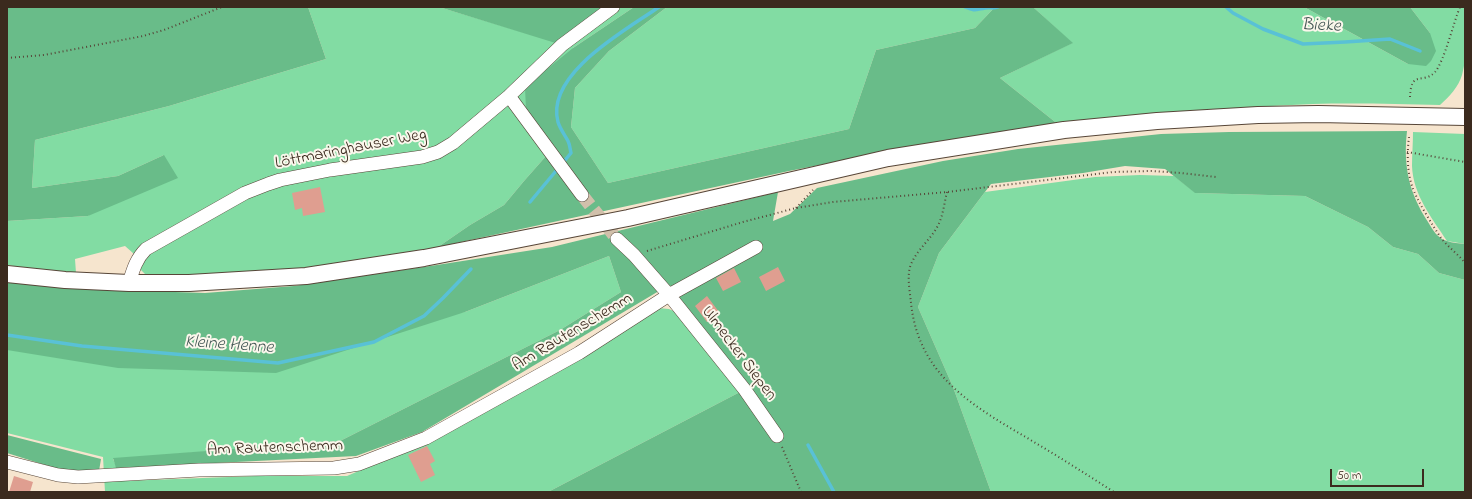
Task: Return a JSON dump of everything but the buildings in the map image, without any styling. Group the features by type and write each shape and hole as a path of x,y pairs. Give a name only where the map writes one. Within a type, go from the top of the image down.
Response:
{"main road":[{"path":"7,274 65,280 129,283 189,283 306,276 424,258 628,218 888,158 1064,130 1157,121 1258,115 1318,114 1465,117"}],"street":[{"name":"Löttmaringhauser Weg","path":"129,283 136,261 146,250 245,193 280,180 330,170 422,157 438,152 453,143 509,96 562,44 613,7"},
{"path":"509,96 582,195"},
{"name":"Ulmecker Siepen","path":"617,240 634,255 669,295 745,390 777,436"},
{"path":"669,295 756,247"},
{"name":"Am Rautenschemm","path":"7,462 58,475 78,477 199,470 334,468 360,464 426,438 579,353 669,295"}],"path":[{"path":"7,58 44,55 143,36 164,30 222,7"},
{"path":"1410,97 1413,83 1417,79 1432,74 1440,65 1460,7"},
{"path":"1409,137 1407,152 1412,186 1416,196 1442,239 1465,263"},
{"path":"1407,152 1465,162"},
{"path":"634,255 743,222 796,208 834,202 947,192 1113,172 1166,172 1216,177"},
{"path":"796,208 817,185"},
{"path":"947,192 937,228 915,256 910,266 909,274 912,312 920,342 928,357 936,369 960,394 996,419 1114,492"},
{"path":"777,436 801,492"}],"green space":[{"path":"7,7 308,7 326,59 169,106 35,140 32,188 118,176 164,155 178,178 88,216 7,221"},
{"path":"308,7 439,7 562,44 611,7 634,7 573,48 554,147 504,205 470,225 438,247 315,267 255,272 155,276 145,274 141,270 140,266 142,261 125,246 75,259 76,273 48,271 7,265 7,221 88,216 164,155 118,176 32,188 35,140 169,106 326,59"},
{"path":"439,7 611,7 562,45"},
{"path":"634,7 667,7 609,51 575,88 571,127 608,183 849,129 876,50 975,28 995,7 1033,7 1073,43 1000,78 1059,125 941,141 789,171 438,247 470,225 504,205 554,147 526,110 525,87 573,48"},
{"path":"667,7 995,7 975,28 876,50 849,129 608,183 571,127 575,88 609,51"},
{"path":"1033,7 1304,7 1408,64 1430,33 1410,7 1465,7 1466,41 1464,67 1459,83 1440,105 1281,105 1185,112 1059,125 1000,78 1072,43"},
{"path":"1304,7 1410,7 1430,33 1436,51 1431,61 1426,66 1408,64"},
{"path":"1407,131 1407,168 1412,190 1421,211 1438,236 1449,242 1465,244 1465,280 1439,273 1418,254 1393,247 1368,227 1305,196 1195,193 1165,169 1125,166 1083,173 991,184 939,253 918,307 953,387 991,492 548,492 740,392 752,389 669,285 422,432 356,456 116,468 113,458 340,441 560,330 621,292 609,256 465,312 276,373 118,368 7,350 7,282 86,289 205,293 294,286 552,247 778,192 773,221 790,214 817,188 943,161 1018,149 1161,134"},
{"path":"1413,132 1465,134 1465,244 1447,241 1424,206 1413,177"},
{"path":"1140,175 1174,176 1196,193 1305,196 1368,227 1393,247 1418,254 1439,273 1465,280 1465,492 991,492 953,387 918,307 939,253 985,192 1095,177"},
{"path":"609,256 621,292 560,330 340,441 113,459 123,481 256,476 347,476 414,447 658,308 669,309 680,314 740,392 548,492 105,492 103,457 7,433 7,349 465,312"},
{"path":"7,435 101,459 99,471 64,471 7,453"}],"waterway":[{"name":"Kleine Henne","path":"530,202 571,153 569,142 558,122 557,104 564,87 591,55 627,28 659,7"},
{"name":"Kleine Henne","path":"965,7 975,10 998,7"},
{"name":"Bieke","path":"1226,7 1233,13 1263,29 1303,44 1390,39 1420,51"},
{"name":"Kleine Henne","path":"7,335 82,346 278,363 374,342 424,316 471,269"},
{"name":"Ulmecker Siepen","path":"808,445 834,492"}],"tunnel":[{"path":"582,195 617,239"}]}
